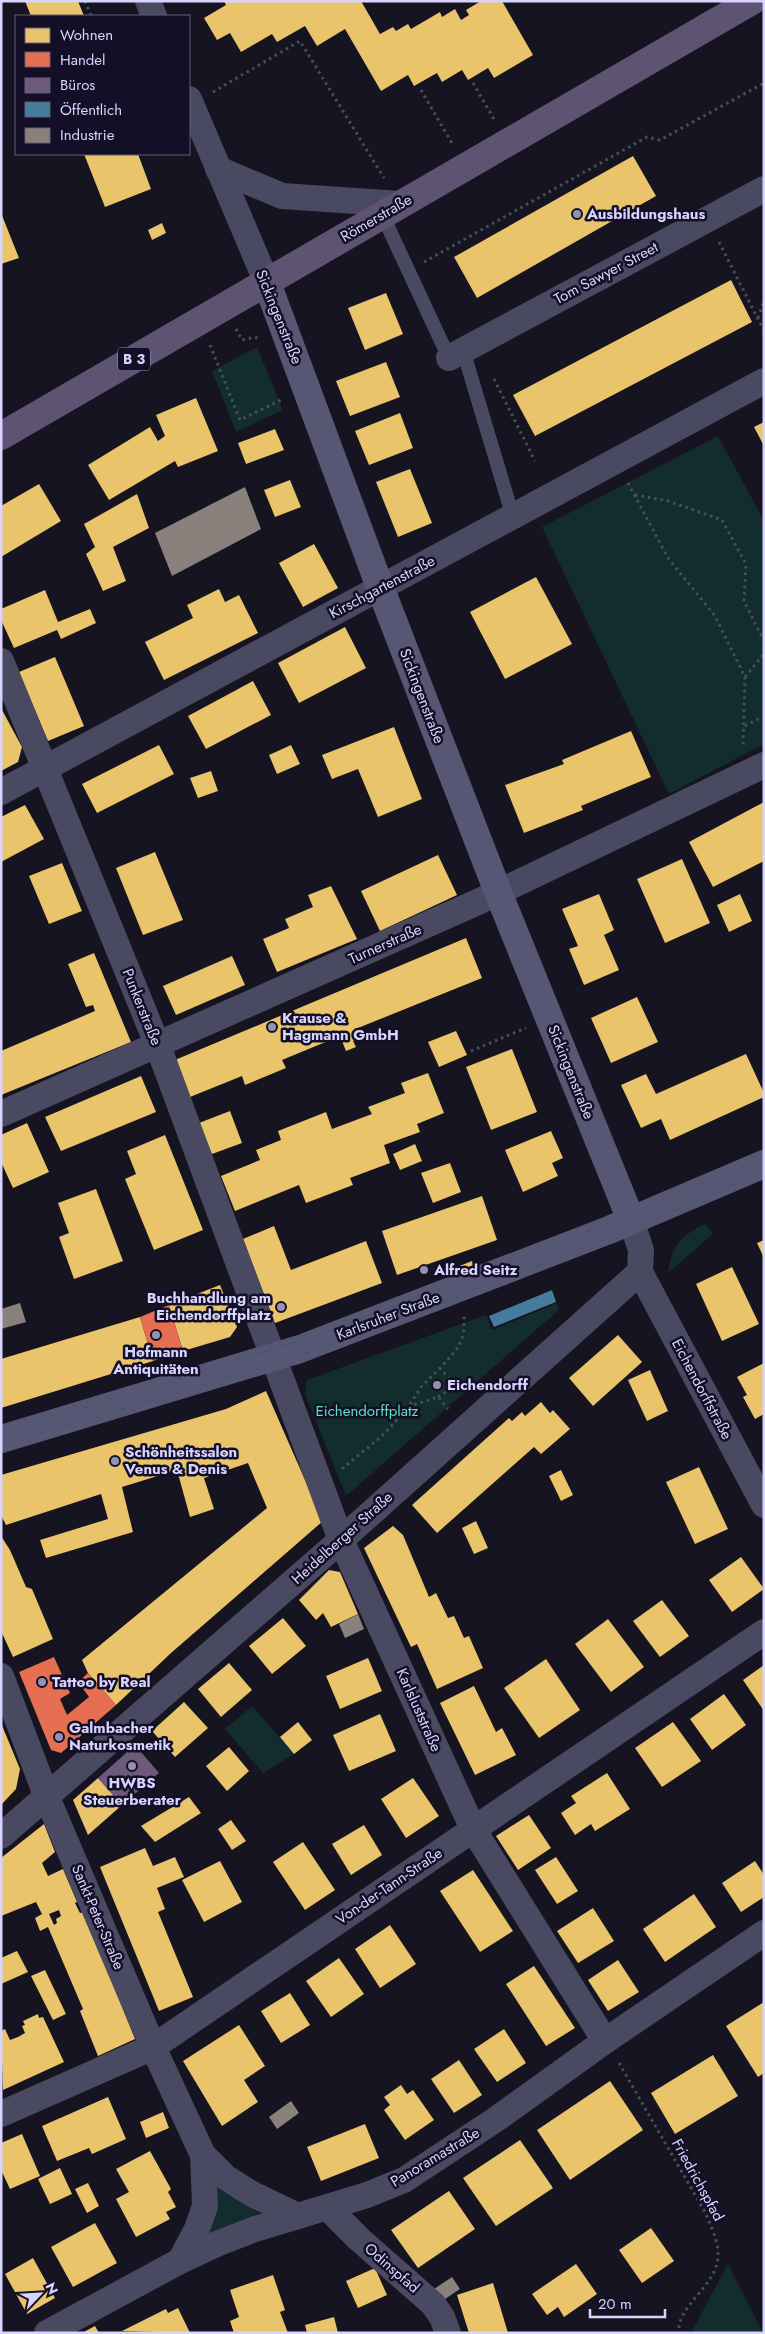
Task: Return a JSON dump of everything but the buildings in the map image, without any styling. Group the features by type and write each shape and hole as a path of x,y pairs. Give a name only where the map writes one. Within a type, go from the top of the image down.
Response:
{"main road":[{"name":"Römerstraße","path":"1,436 752,1"},
{"name":"Sickingenstraße","path":"267,283 380,588 498,892 631,1220"},
{"name":"Karlsruher Straße","path":"1,1439 273,1358 454,1291 764,1164"}],"street":[{"path":"148,1 154,15"},
{"name":"Sickingenstraße","path":"190,102 267,283"},
{"path":"218,169 282,196 391,209"},
{"name":"Tom Sawyer Street","path":"463,350 764,190"},
{"name":"Kirschgartenstraße","path":"1,792 764,381"},
{"name":"Punkerstraße","path":"1,661 158,1046 273,1358"},
{"name":"Turnerstraße","path":"1,1114 158,1046 498,892 757,769"},
{"path":"631,1220 641,1250 640,1272"},
{"name":"Heidelberger Straße","path":"1,1836 341,1540 640,1272"},
{"name":"Eichendorffstraße","path":"640,1272 764,1505"},
{"name":"Karlsluststraße","path":"273,1358 341,1540 473,1829 605,2041"},
{"name":"Von-der-Tann-Straße","path":"1,2114 153,2047 764,1632"},
{"name":"Sankt-Peter-Straße","path":"1,1676 46,1795 153,2047 203,2155 205,2206 197,2229 180,2260"},
{"name":"Panoramastraße","path":"47,2333 180,2260 255,2229 328,2208 404,2180 495,2120 605,2041 764,1934"},
{"name":"Sankt-Peter-Straße","path":"203,2155 232,2181 252,2194 298,2216"},
{"name":"Odinspfad","path":"328,2208 358,2238 433,2304 442,2317 448,2333"}],"lane":[{"path":"391,209 409,270 463,350 513,517"}],"path":[{"path":"85,1 91,15"},
{"path":"190,102 300,41 391,209"},
{"path":"473,83 508,143"},
{"path":"409,270 647,137 660,140 764,84"},
{"path":"421,90 465,167"},
{"path":"707,220 764,331"},
{"path":"758,318 764,300"},
{"path":"200,320 240,420 286,398"},
{"path":"463,350 535,461"},
{"path":"616,460 668,558 715,616 745,677 742,756 757,769"},
{"path":"635,495 668,501 722,520 746,564 744,601 764,641"},
{"path":"745,677 764,654"},
{"path":"744,727 764,716"},
{"path":"471,1051 531,1026"},
{"path":"322,1485 382,1436 410,1406 421,1387 455,1352 464,1336 464,1314 454,1291"},
{"path":"410,1406 438,1397 451,1389 452,1382 440,1368"},
{"path":"438,1397 464,1428"},
{"name":"Friedrichspfad","path":"622,2068 705,2212 717,2246 718,2258 715,2270 702,2292 682,2318 680,2333"}],"green space":[{"path":"257,347 283,410 236,432 212,371"},
{"path":"718,436 764,521 764,744 669,794 542,527"},
{"path":"705,1224 713,1234 668,1273 672,1255 679,1242 683,1237"},
{"name":"Eichendorffplatz","path":"557,1303 559,1310 346,1496 305,1394 307,1380 486,1315 492,1330"},
{"path":"252,1706 294,1754 263,1773 225,1729"},
{"path":"215,2187 260,2213 199,2238"},
{"path":"728,2264 763,2333 691,2333"}],"tram line":[{"path":"1,1434 324,1333 607,1224 764,1157"},
{"path":"1,1445 327,1346 635,1228 764,1171"}],"place":[{"name":"Ausbildungshaus","path":"577,214"},
{"name":"Krause & Hagmann GmbH","path":"272,1027"},
{"name":"Alfred Seitz","path":"424,1270"},
{"name":"Buchhandlung am Eichendorffplatz","path":"281,1307"},
{"name":"Hofmann Antiquitäten","path":"156,1335"},
{"name":"Eichendorff","path":"437,1385"},
{"name":"Schönheitssalon Venus & Denis","path":"115,1461"},
{"name":"Tattoo by Real","path":"42,1682"},
{"name":"Galmbacher Naturkosmetik","path":"59,1737"},
{"name":"HWBS Steuerberater","path":"132,1766"}]}
